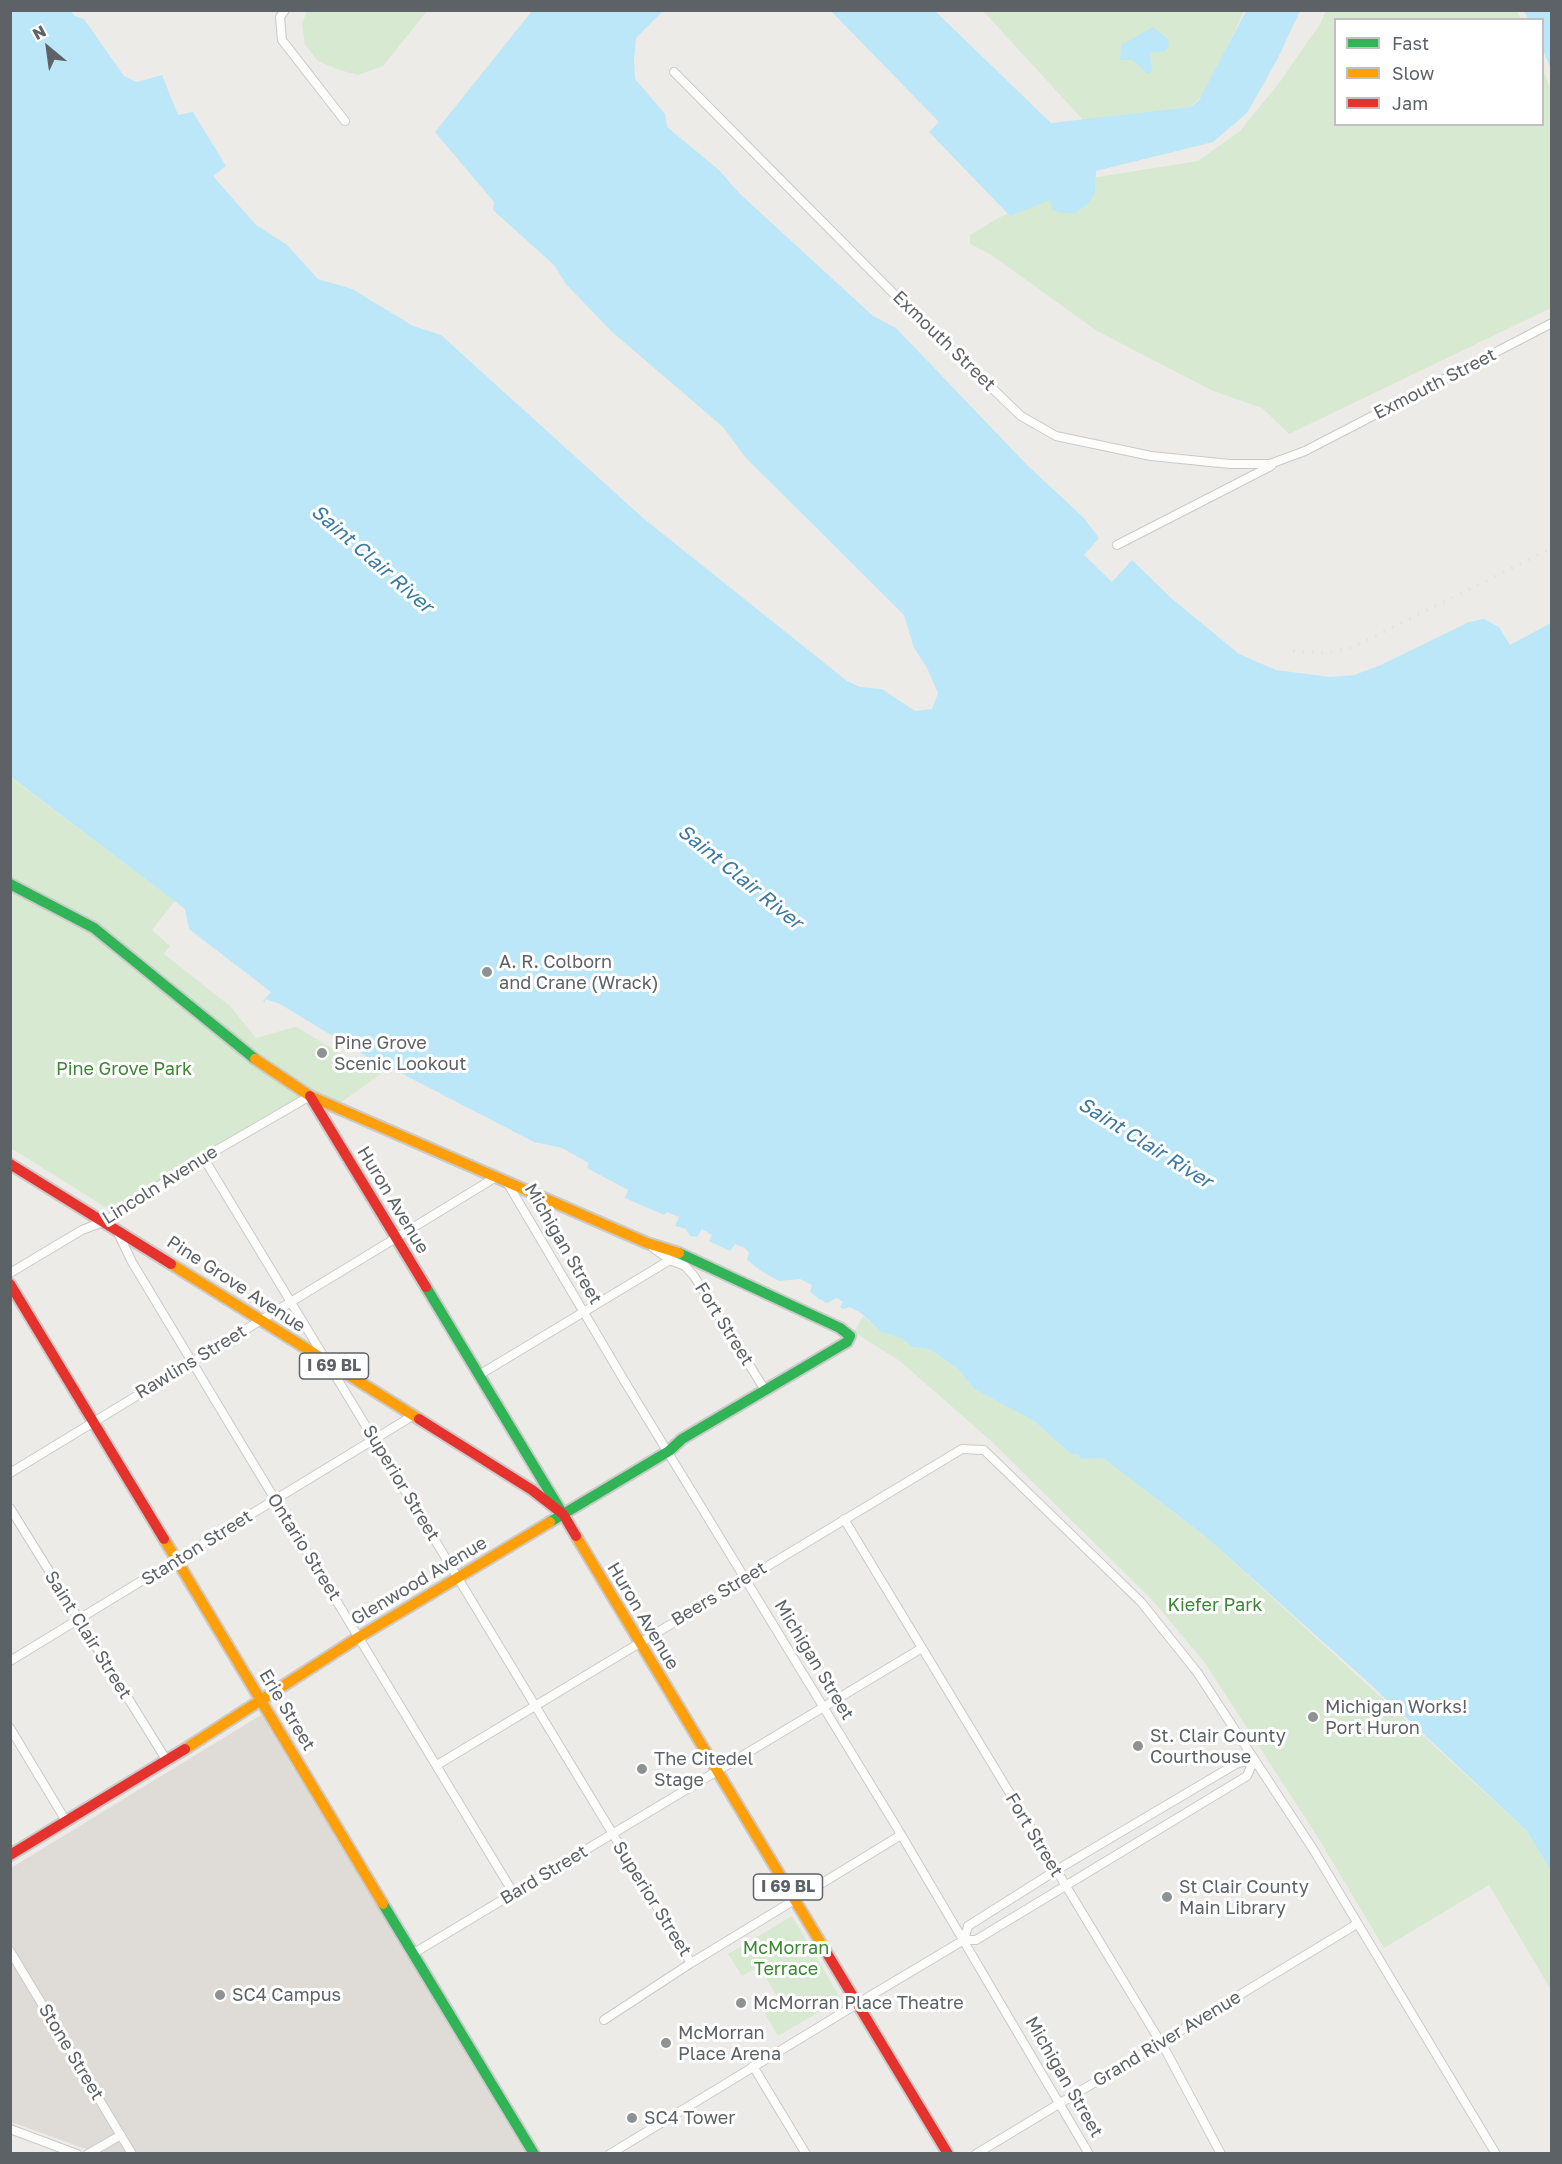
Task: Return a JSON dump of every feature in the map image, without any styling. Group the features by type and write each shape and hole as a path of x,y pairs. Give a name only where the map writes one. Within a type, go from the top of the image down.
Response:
{"street":[{"path":"285,10 280,16 282,40 345,121"},
{"name":"Exmouth Street","path":"674,72 898,298 1030,423 1056,436 1151,456 1252,465 1270,464 1286,459"},
{"name":"Exmouth Street","path":"1117,545 1551,323"},
{"path":"10,884 94,928 267,1069 310,1096 647,1243"},
{"name":"Lincoln Avenue","path":"10,1273 82,1230 103,1222 203,1157 310,1096"},
{"name":"Huron Avenue","path":"310,1096 859,2002 948,2154"},
{"name":"Superior Street","path":"203,1157 292,1300 691,1963"},
{"name":"Pine Grove Avenue","path":"10,1164 414,1415 532,1490 563,1514"},
{"name":"Rawlins Street","path":"10,1473 496,1177"},
{"name":"Michigan Street","path":"508,1184 901,1835 1089,2154"},
{"name":"Ontario Street","path":"116,1230 132,1262 191,1361 514,1894"},
{"name":"Fort Street","path":"647,1243 670,1260 685,1266 694,1276 765,1390"},
{"name":"Glenwood Avenue","path":"10,1855 167,1761 359,1636 669,1451 682,1439 847,1342 850,1336 840,1328 682,1254 647,1243"},
{"path":"479,1375 670,1260"},
{"name":"Erie Street","path":"10,1284 178,1559 534,2154"},
{"name":"Stanton Street","path":"10,1661 414,1415"},
{"name":"Beers Street","path":"437,1765 962,1449 973,1448 990,1454 1141,1602 1197,1672 1254,1759"},
{"name":"Saint Clair Street","path":"10,1508 167,1761"},
{"name":"Fort Street","path":"844,1519 1064,1887 1167,2053 1221,2154"},
{"name":"Bard Street","path":"414,1953 922,1648"},
{"path":"10,1728 66,1821"},
{"path":"963,1940 968,1926 1055,1871 1236,1764 1254,1759"},
{"path":"610,2154 963,1940 976,1940 1247,1776 1254,1759"},
{"path":"1254,1759 1496,2154"},
{"path":"604,2020 691,1963 901,1835"},
{"name":"Grand River Avenue","path":"976,2154 1357,1924"},
{"name":"Stone Street","path":"10,1951 132,2154"},
{"path":"753,2066 806,2154"},
{"path":"10,2129 77,2154"},
{"path":"88,2154 121,2135"}],"shaded area":[{"name":"SC4 Campus","path":"261,1715 525,2153 97,2153 11,2122 11,1868"}],"green space":[{"path":"307,10 427,11 383,66 358,75 318,61 305,45 302,24"},
{"path":"1517,10 1521,18 1334,18 1334,126 1544,126 1544,72 1551,91 1551,308 1289,434 1262,408 1213,391 1097,331 990,254 970,244 970,235 998,218 1079,180 1198,161 1240,131 1279,83 1320,24 1326,11"},
{"path":"983,11 1244,11 1208,89 1191,107 1083,120"},
{"name":"Pine Grove Park","path":"10,777 175,901 152,930 170,946 164,954 230,1006 256,1038 298,1026 381,1074 340,1103 312,1090 110,1210 11,1148"},
{"name":"Kiefer Park","path":"863,1316 881,1332 901,1338 912,1347 928,1349 941,1357 958,1369 974,1389 1034,1421 1071,1454 1078,1454 1082,1459 1103,1458 1206,1537 1527,1831 1551,1871 1551,1990 1489,1885 1384,1948 1317,1836 1205,1663 1154,1602 991,1441 901,1362 854,1332"},
{"name":"McMorran Terrace","path":"792,1916 841,1999 778,2036 765,2014 781,2003 759,1966 742,1976 728,1954"}],"water":[{"name":"Saint Clair River","path":"10,11 71,11 75,16 84,19 124,76 137,82 162,75 178,115 193,112 226,166 213,176 256,225 287,245 318,279 352,289 413,326 441,335 643,518 847,681 860,687 882,689 915,711 932,709 938,693 927,668 914,648 904,615 746,458 723,427 611,331 566,284 554,265 493,210 494,202 435,132 532,11 663,11 636,38 634,59 635,79 665,114 667,127 719,170 739,193 873,316 896,328 1027,465 1083,517 1099,538 1084,555 1112,582 1132,560 1170,597 1239,654 1276,670 1330,677 1354,675 1381,665 1469,622 1484,619 1499,627 1510,645 1551,623 1551,1871 1527,1831 1370,1684 1206,1537 1103,1458 1081,1459 1078,1454 1071,1454 1034,1421 974,1389 958,1369 941,1357 928,1349 912,1347 901,1338 881,1332 861,1313 850,1307 843,1309 840,1307 843,1302 837,1298 827,1303 819,1299 810,1292 812,1285 800,1279 779,1281 761,1271 747,1260 749,1253 745,1248 735,1244 730,1251 709,1241 712,1235 702,1229 697,1237 690,1236 686,1229 675,1226 679,1217 667,1212 664,1215 625,1198 628,1190 587,1168 589,1163 562,1148 534,1142 393,1069 381,1074 364,1066 263,1001 271,992 189,929 185,909 11,777"},
{"path":"831,11 935,11 1051,123 1191,107 1199,100 1246,11 1300,11 1277,60 1247,113 1213,142 1096,171 1095,192 1089,203 1075,213 1060,213 1052,209 1050,200 1010,216 929,132 939,122"},
{"path":"1524,11 1551,11 1551,69 1544,52 1544,18 1528,18"},
{"path":"1153,27 1168,39 1169,46 1165,51 1150,53 1152,71 1148,74 1132,60 1120,60 1121,45"}],"pier":[{"path":"265,999 280,1004 389,1070 381,1074 364,1068 290,1023 265,1004"}],"railway":[{"path":"1293,651 1324,653 1351,648 1552,548"}],"traffic: fast":[{"path":"10,884 94,928 255,1059"},
{"path":"550,1522 669,1451 682,1439 847,1342 850,1336 840,1328 679,1253"},
{"path":"426,1287 561,1511"},
{"path":"383,1904 534,2154"}],"traffic: slow":[{"path":"255,1059 310,1096 647,1243 679,1253"},
{"path":"171,1264 419,1419"},
{"path":"185,1749 359,1637 550,1522"},
{"path":"576,1536 828,1955"},
{"path":"164,1539 383,1904"}],"traffic: jam":[{"path":"310,1096 426,1287"},
{"path":"10,1164 171,1264"},
{"path":"10,1284 164,1539"},
{"path":"419,1419 532,1490 563,1514 576,1536"},
{"path":"10,1855 185,1749"},
{"path":"828,1955 948,2154"}],"place":[{"name":"A. R. Colborn and Crane (Wrack)","path":"487,972"},
{"name":"Pine Grove Scenic Lookout","path":"322,1053"},
{"name":"Michigan Works! Port Huron","path":"1313,1717"},
{"name":"St. Clair County Courthouse","path":"1138,1746"},
{"name":"The Citedel Stage","path":"642,1769"},
{"name":"St Clair County Main Library","path":"1167,1897"},
{"name":"SC4 Campus","path":"220,1995"},
{"name":"McMorran Place Theatre","path":"741,2003"},
{"name":"McMorran Place Arena","path":"666,2043"},
{"name":"SC4 Tower","path":"632,2118"}]}
